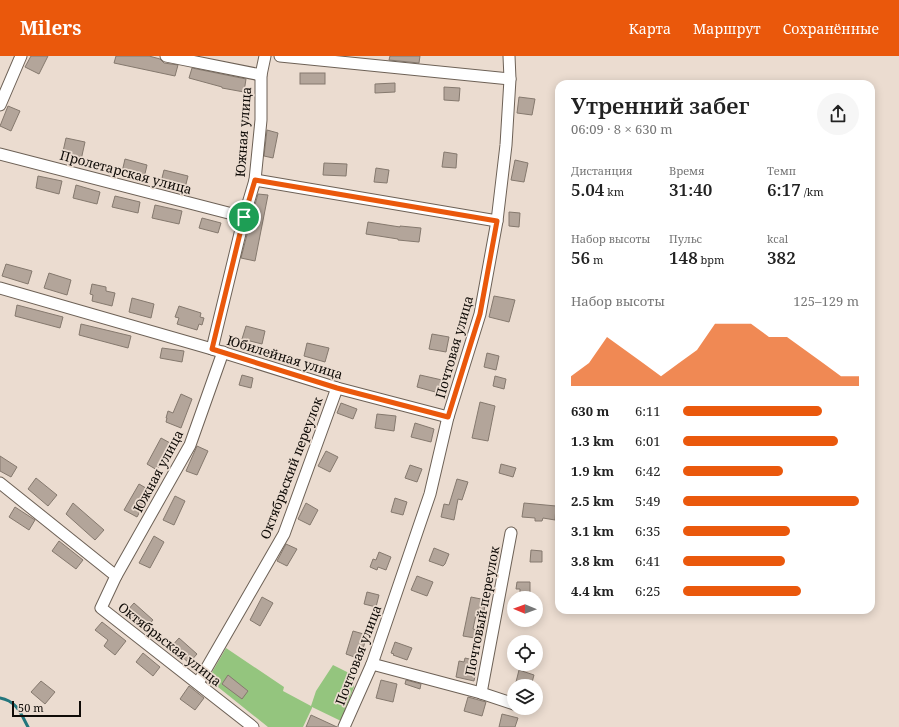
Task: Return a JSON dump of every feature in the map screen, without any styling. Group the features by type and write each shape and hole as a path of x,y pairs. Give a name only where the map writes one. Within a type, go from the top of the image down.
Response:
{"street":[{"path":"0,105 21,56"},
{"path":"166,56 261,75"},
{"name":"Южная улица","path":"212,349 244,217 255,180 261,120 261,75 265,56"},
{"path":"280,56 510,79"},
{"name":"Почтовая улица","path":"344,727 372,664 430,494 448,417 480,314 497,221 506,145 510,79 509,56"},
{"name":"Пролетарская улица","path":"0,154 244,217"},
{"path":"255,180 497,221"},
{"name":"Юбилейная улица","path":"0,288 223,352 337,388 448,417"},
{"name":"Южная улица","path":"116,576 190,445 223,352"},
{"name":"Октябрьский переулок","path":"198,683 284,534 337,388"},
{"path":"0,483 116,576"},
{"name":"Почтовый переулок","path":"481,693 512,533"},
{"name":"Октябрьская улица","path":"116,576 101,608 253,727"},
{"name":"Почтовый переулок","path":"372,664 481,693 507,702"}],"green space":[{"path":"226,648 284,687 283,691 311,706 316,691 333,665 351,674 354,687 341,721 312,707 303,727 268,727 211,680 211,674"}],"building":[{"path":"31,56 48,56 39,74 25,67"},
{"path":"116,56 149,56 160,59 164,63 178,65 175,76 114,63"},
{"path":"390,56 420,56 419,63 389,60"},
{"path":"192,68 246,79 244,92 222,88 189,78"},
{"path":"300,73 325,73 325,84 300,84"},
{"path":"395,83 395,92 375,93 375,84"},
{"path":"444,87 460,88 459,101 444,100"},
{"path":"519,97 535,99 532,115 517,113"},
{"path":"8,106 20,111 11,131 0,126"},
{"path":"267,130 278,133 273,158 264,156"},
{"path":"66,138 85,142 81,160 62,156"},
{"path":"444,152 457,154 456,168 442,167"},
{"path":"125,159 147,165 144,178 122,172"},
{"path":"515,160 528,163 524,182 511,180"},
{"path":"324,163 347,164 346,176 323,175"},
{"path":"376,168 389,170 387,183 374,182"},
{"path":"164,170 188,176 185,188 161,182"},
{"path":"38,176 62,181 59,194 36,188"},
{"path":"76,185 100,192 97,204 73,198"},
{"path":"258,194 268,195 255,261 241,258"},
{"path":"115,196 140,202 138,213 112,207"},
{"path":"155,205 182,211 179,224 152,218"},
{"path":"509,212 520,213 519,227 509,226"},
{"path":"202,218 221,223 218,233 199,228"},
{"path":"368,222 400,227 421,228 419,242 366,234"},
{"path":"6,264 32,271 28,284 2,276"},
{"path":"49,273 71,280 67,295 44,288"},
{"path":"92,284 106,287 106,291 115,293 112,306 92,301 93,295 90,294"},
{"path":"494,296 515,300 509,322 489,317"},
{"path":"132,298 154,304 151,318 129,312"},
{"path":"17,305 63,317 60,328 15,316"},
{"path":"179,306 201,313 200,317 204,318 202,325 199,324 197,330 177,324 179,318 175,317"},
{"path":"81,324 131,336 128,348 79,335"},
{"path":"246,326 265,331 262,344 242,339"},
{"path":"432,334 449,337 446,352 429,349"},
{"path":"307,343 329,348 325,362 304,356"},
{"path":"162,348 184,351 182,362 160,358"},
{"path":"487,353 499,356 496,370 484,367"},
{"path":"242,375 253,378 251,388 239,385"},
{"path":"420,375 442,380 439,393 417,387"},
{"path":"495,376 506,379 504,389 493,386"},
{"path":"181,394 192,399 181,428 166,422 166,418 168,411 173,413"},
{"path":"480,402 495,406 488,441 472,438"},
{"path":"341,403 357,409 353,419 337,413"},
{"path":"377,414 396,416 394,431 375,428"},
{"path":"415,423 434,429 431,442 411,437"},
{"path":"161,438 172,444 157,470 147,464"},
{"path":"197,446 208,451 197,475 186,471"},
{"path":"326,451 338,457 330,472 318,466"},
{"path":"0,456 17,467 11,477 0,471"},
{"path":"501,464 516,468 513,477 499,473"},
{"path":"410,465 422,469 417,482 405,478"},
{"path":"36,478 57,495 48,506 28,489"},
{"path":"457,479 468,482 462,500 458,499 454,520 441,517 444,504 449,505"},
{"path":"139,484 151,491 137,517 124,510"},
{"path":"175,496 185,501 174,525 163,520"},
{"path":"395,498 407,502 403,515 391,512"},
{"path":"73,503 104,530 95,540 66,514"},
{"path":"306,503 318,510 310,525 298,519"},
{"path":"524,503 555,506 555,520 543,518 542,521 535,521 535,518 522,517"},
{"path":"15,507 35,520 29,530 9,517"},
{"path":"154,536 164,542 150,568 139,563"},
{"path":"59,541 83,560 76,569 52,551"},
{"path":"286,544 297,549 287,566 277,561"},
{"path":"434,548 449,554 443,566 429,561"},
{"path":"531,550 542,551 542,562 530,562"},
{"path":"379,552 391,557 386,570 378,567 377,570 370,567 373,559 376,560"},
{"path":"417,576 433,582 427,596 411,590"},
{"path":"517,582 530,582 530,591 520,591 520,589 516,589"},
{"path":"367,592 379,595 376,607 364,604"},
{"path":"262,597 273,603 260,626 250,620"},
{"path":"471,597 486,600 483,617 476,615 473,629 477,630 475,638 463,636"},
{"path":"134,603 153,620 145,629 126,612"},
{"path":"102,622 126,641 115,655 104,646 108,640 95,630"},
{"path":"353,631 367,635 360,659 346,654"},
{"path":"179,638 197,654 189,663 171,647"},
{"path":"395,642 412,648 407,660 391,653"},
{"path":"143,653 160,667 153,676 136,662"},
{"path":"465,658 478,661 474,681 456,677 459,661 464,662"},
{"path":"519,671 534,675 533,679 517,679"},
{"path":"228,675 248,691 242,699 222,684"},
{"path":"381,680 397,684 393,702 376,698"},
{"path":"406,680 421,684 420,689 405,684"},
{"path":"41,681 55,692 45,704 31,692"},
{"path":"189,686 204,698 195,710 180,699"},
{"path":"468,697 486,702 482,716 464,711"},
{"path":"502,714 518,718 515,727 499,727"},
{"path":"311,715 337,727 306,727"}],"waterway":[{"path":"0,698 11,702 18,709 28,727"}],"route":[{"path":"255,180 497,221 480,314 448,417 337,388 212,349 244,217 255,180"}]}
